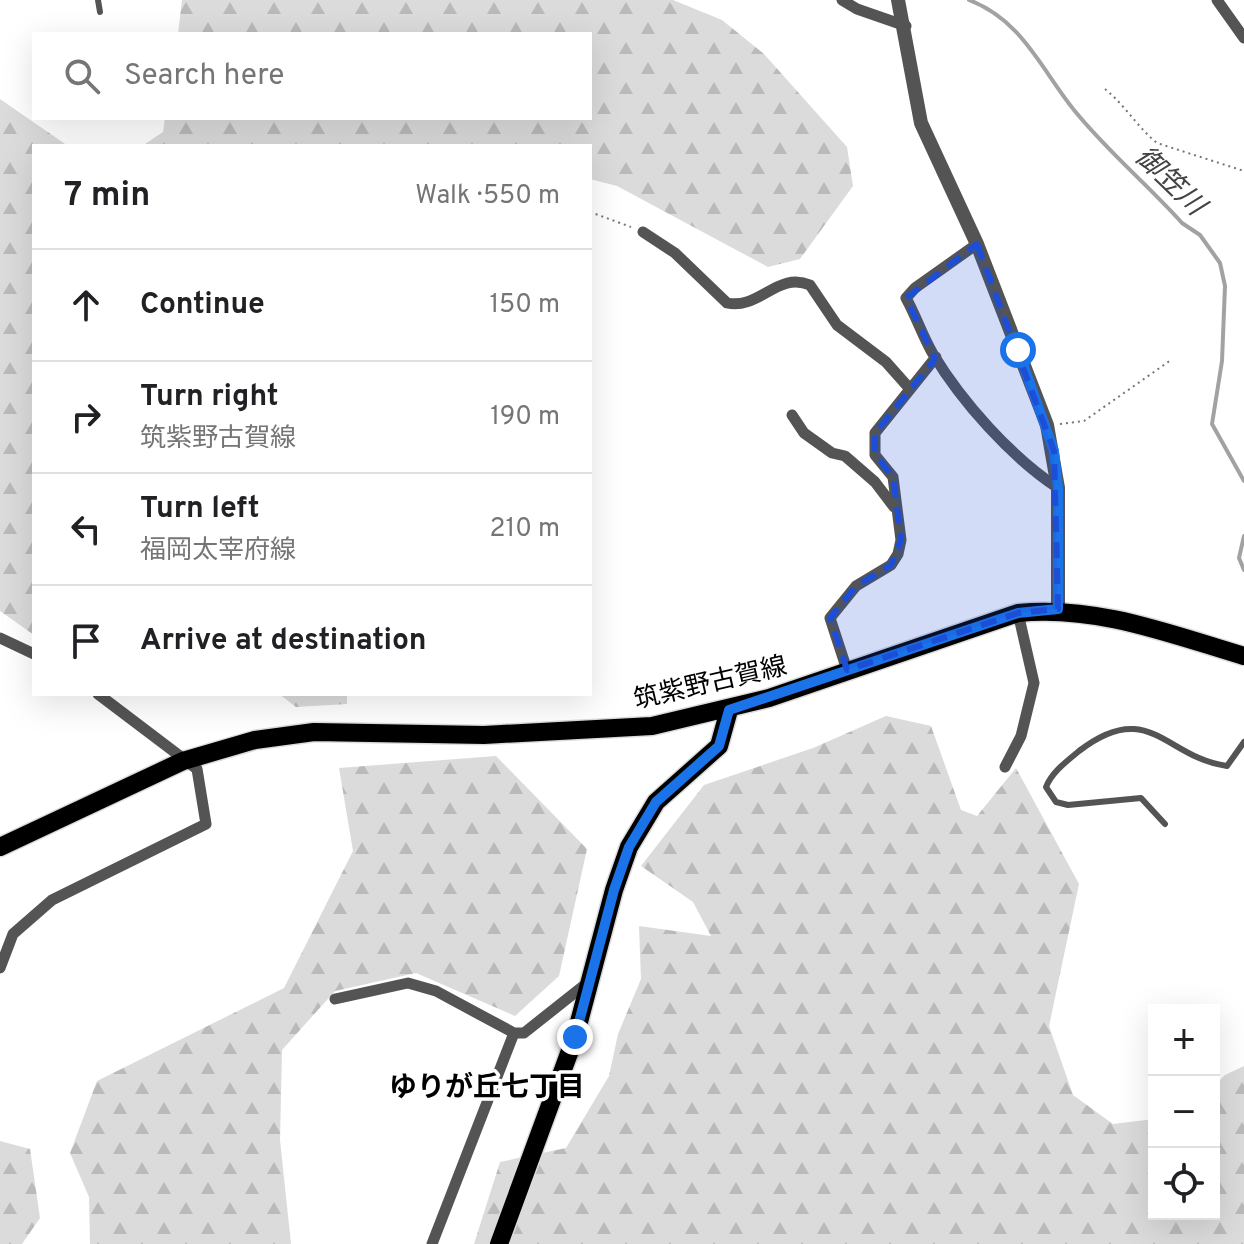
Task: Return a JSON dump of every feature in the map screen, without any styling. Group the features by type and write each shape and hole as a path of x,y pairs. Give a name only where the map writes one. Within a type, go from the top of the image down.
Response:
{"main road":[{"name":"筑紫野古賀線","path":"0,847 183,761 255,740 314,732 484,735 652,726 729,710 1018,613 1058,609 1116,618 1244,656"},
{"path":"499,1244 575,1037 614,890 635,834 656,802 719,746 729,710"}],"street":[{"path":"842,0 857,9 906,26"},
{"path":"898,0 906,26 913,90 921,123 977,244 1047,425 1058,488 1058,609"},
{"path":"1217,0 1244,38"},
{"path":"643,232 675,253 727,303 737,305 754,300 789,281 810,285 837,325 886,362 910,389"},
{"path":"977,244 915,288 906,298 936,357 1005,445 1058,488"},
{"path":"847,670 830,618 856,586 891,565 898,554 901,540 893,477 875,455 875,433 936,357"},
{"path":"792,415 804,433 832,453 845,456 875,482 896,511"},
{"path":"1005,767 1021,736 1034,683 1018,613"},
{"path":"0,638 32,653"},
{"path":"0,968 13,934 52,900 206,824 197,769 101,696"},
{"path":"335,999 408,983 436,991 514,1033 524,1033 582,987 589,987"},
{"path":"432,1244 514,1033"}],"lane":[{"path":"98,0 100,12"},
{"path":"1165,824 1141,798 1068,805 1056,802 1046,787 1064,763 1089,744 1129,728 1159,734 1208,763 1227,766 1244,742"}],"path":[{"path":"1105,89 1122,103 1157,143 1244,171"},
{"path":"592,213 643,232"},
{"path":"1047,425 1084,421 1171,360"}],"highlighted area":[{"path":"977,244 1054,451 1058,609 1018,613 847,670 830,618 856,586 891,565 901,540 893,477 875,455 875,433 935,359 906,298"}],"green space":[{"path":"182,0 673,0 722,20 764,54 847,147 853,186 800,259 768,267 617,186 592,180 592,144 145,144 163,132 165,120 592,120 592,32 178,32"},
{"path":"0,99 65,144 32,144 32,634 0,611"},
{"path":"282,696 347,696 347,704 296,707"},
{"path":"886,716 931,726 961,810 977,816 1016,768 1079,884 1049,1026 1073,1095 1113,1124 1148,1120 1148,1220 1220,1220 1220,1080 1244,1066 1244,1244 474,1244 500,1162 566,1148 609,1076 618,1034 641,979 639,926 711,936 693,902 641,866 704,785 813,748"},
{"path":"496,756 587,849 559,976 515,1016 416,973 335,991 282,1050 280,1140 291,1244 90,1244 89,1197 70,1153 97,1081 284,988 353,851 339,768"},
{"path":"0,1141 30,1149 40,1218 22,1244 0,1244"}],"waterway":[{"name":"御笠川","path":"969,0 987,9 1017,33 1087,125 1182,223 1200,235 1220,263 1225,286 1222,361 1212,424 1244,481"},
{"name":"御笠川","path":"1244,536 1239,558 1244,570"}],"district":[{"name":"ゆりが丘七丁目","path":"487,1086"}],"route":[{"path":"575,1037 614,890 629,847 656,802 719,746 729,710 1018,613 1058,609 1058,488 1054,451 1018,350"}]}
